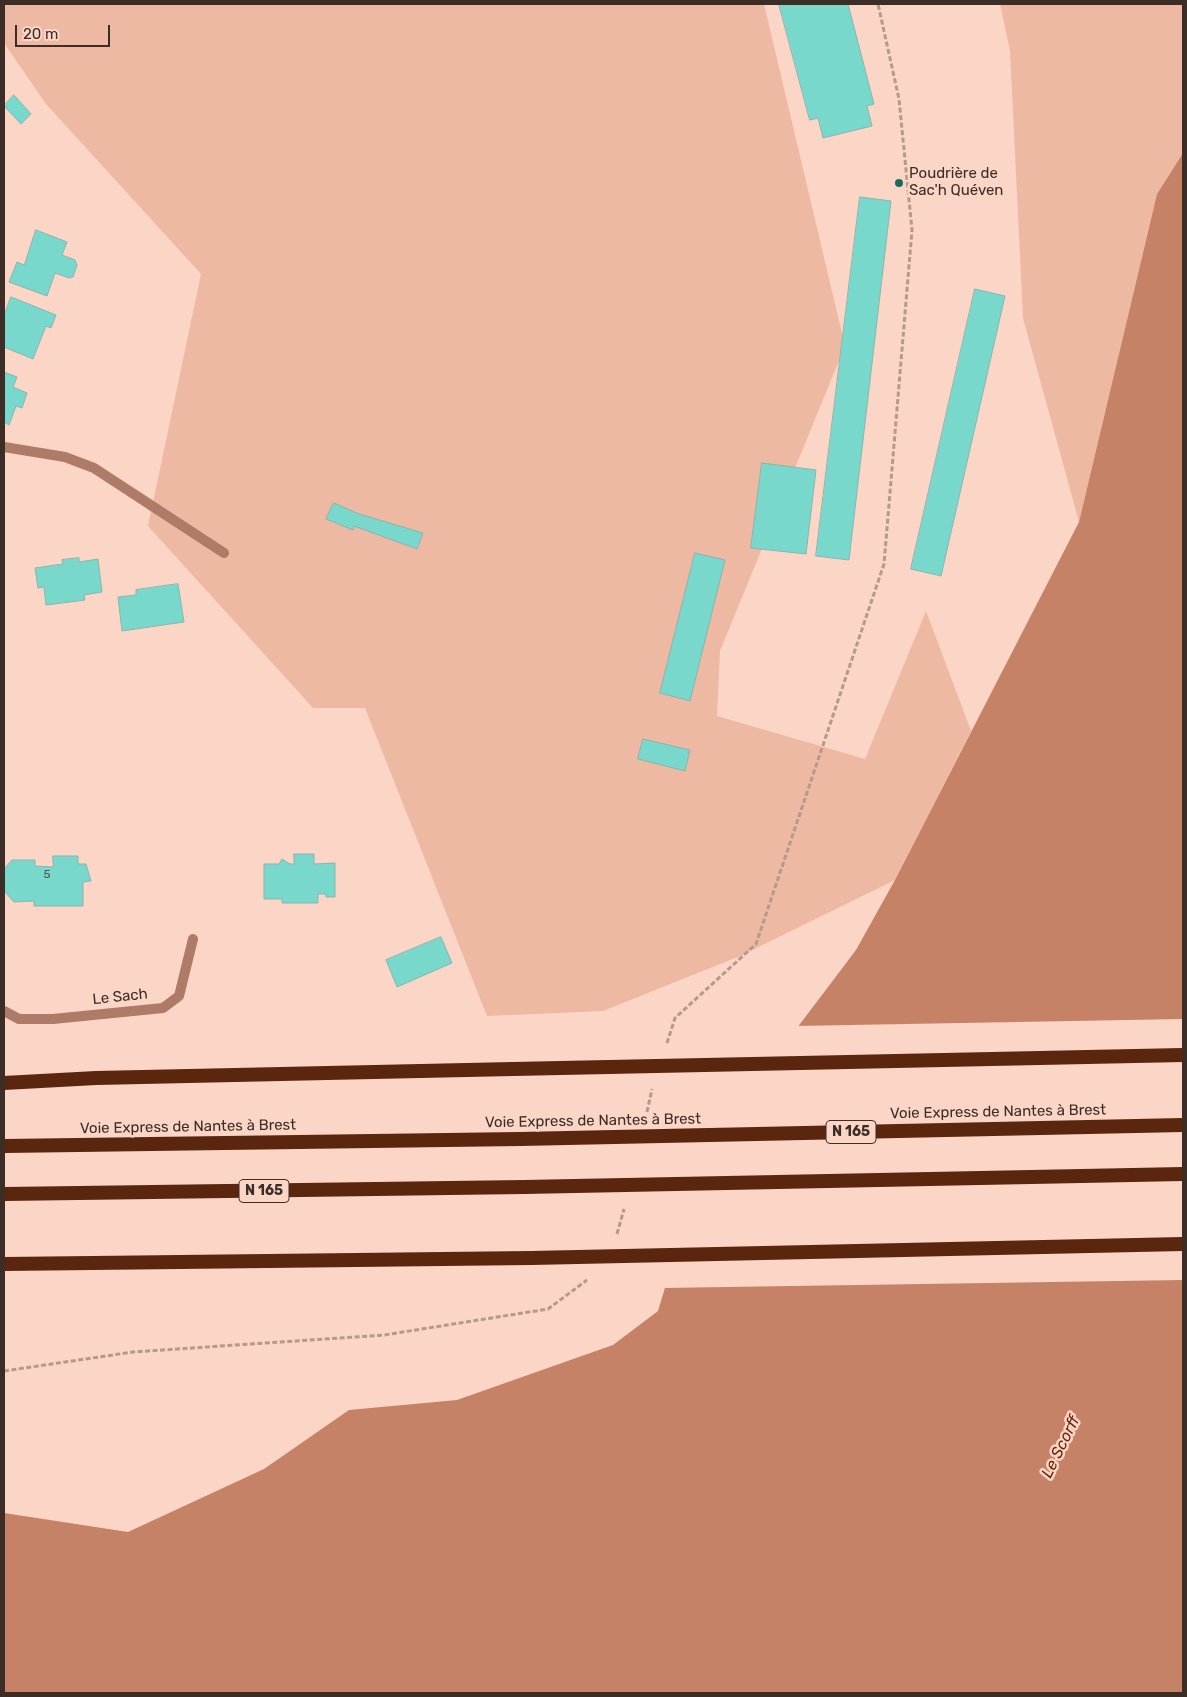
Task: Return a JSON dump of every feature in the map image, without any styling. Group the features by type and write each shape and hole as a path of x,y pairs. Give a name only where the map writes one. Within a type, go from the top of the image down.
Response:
{"highway":[{"path":"4,1083 96,1078 1183,1055"},
{"name":"Voie Express de Nantes à Brest","path":"4,1146 520,1139 1183,1124"},
{"name":"N 165","path":"4,1194 524,1188 1183,1174"},
{"path":"4,1264 531,1258 1183,1244"}],"street":[{"path":"4,447 64,457 94,468 224,553"},
{"name":"Le Sach","path":"4,1011 19,1019 53,1019 163,1008 179,996 193,938"}],"path":[{"path":"756,944 884,564 912,230 899,100 878,4"}],"shaded area":[{"path":"4,4 764,4 845,346 720,651 717,716 865,759 926,611 971,731 895,880 740,956 603,1011 487,1016 365,708 313,708 148,526 201,274 46,104 4,43"},
{"path":"1000,4 1183,4 1183,153 1157,194 1079,522 1023,318 1010,51"}],"water":[{"name":"Le Scorff","path":"1183,153 1183,1693 4,1693 4,1513 128,1532 264,1469 349,1410 457,1400 613,1345 658,1311 686,1218 797,1028 856,950 895,880 1079,522 1157,194"}],"pier":[{"path":"1183,1019 1183,1280 662,1288 684,1217 711,1103 795,1026"}],"building":[{"path":"779,4 848,4 874,104 867,106 872,126 823,138 818,118 810,120"},
{"path":"14,95 31,114 21,124 4,106"},
{"path":"860,197 891,201 849,560 816,556"},
{"path":"36,230 67,242 62,255 75,260 77,265 73,277 69,278 55,273 47,296 9,282 17,262 24,265"},
{"path":"975,289 1005,296 941,576 911,569"},
{"path":"11,297 56,315 51,328 46,326 33,359 4,347 4,316"},
{"path":"4,372 17,377 13,387 27,393 22,408 16,406 9,425 4,422"},
{"path":"762,463 816,470 806,554 751,548"},
{"path":"334,503 359,514 423,533 417,549 354,526 353,530 326,519"},
{"path":"695,553 725,560 690,701 660,693"},
{"path":"79,558 79,562 98,559 102,592 84,595 85,600 46,605 44,587 38,588 35,568 63,564 62,560"},
{"path":"178,584 184,622 122,631 118,597 136,595 136,590"},
{"path":"643,739 690,750 685,771 638,759"},
{"path":"294,854 314,854 314,864 335,863 335,897 326,897 326,894 318,894 318,903 282,903 282,899 264,899 264,864 279,864 282,859 290,864 294,864"},
{"path":"53,856 78,856 78,864 86,864 91,881 83,882 83,906 34,906 34,901 14,902 4,891 4,869 12,860 35,860 35,866 53,867"},
{"path":"441,937 452,963 397,987 386,960"}],"place":[{"name":"Poudrière de Sac'h Quéven","path":"899,183"}]}
